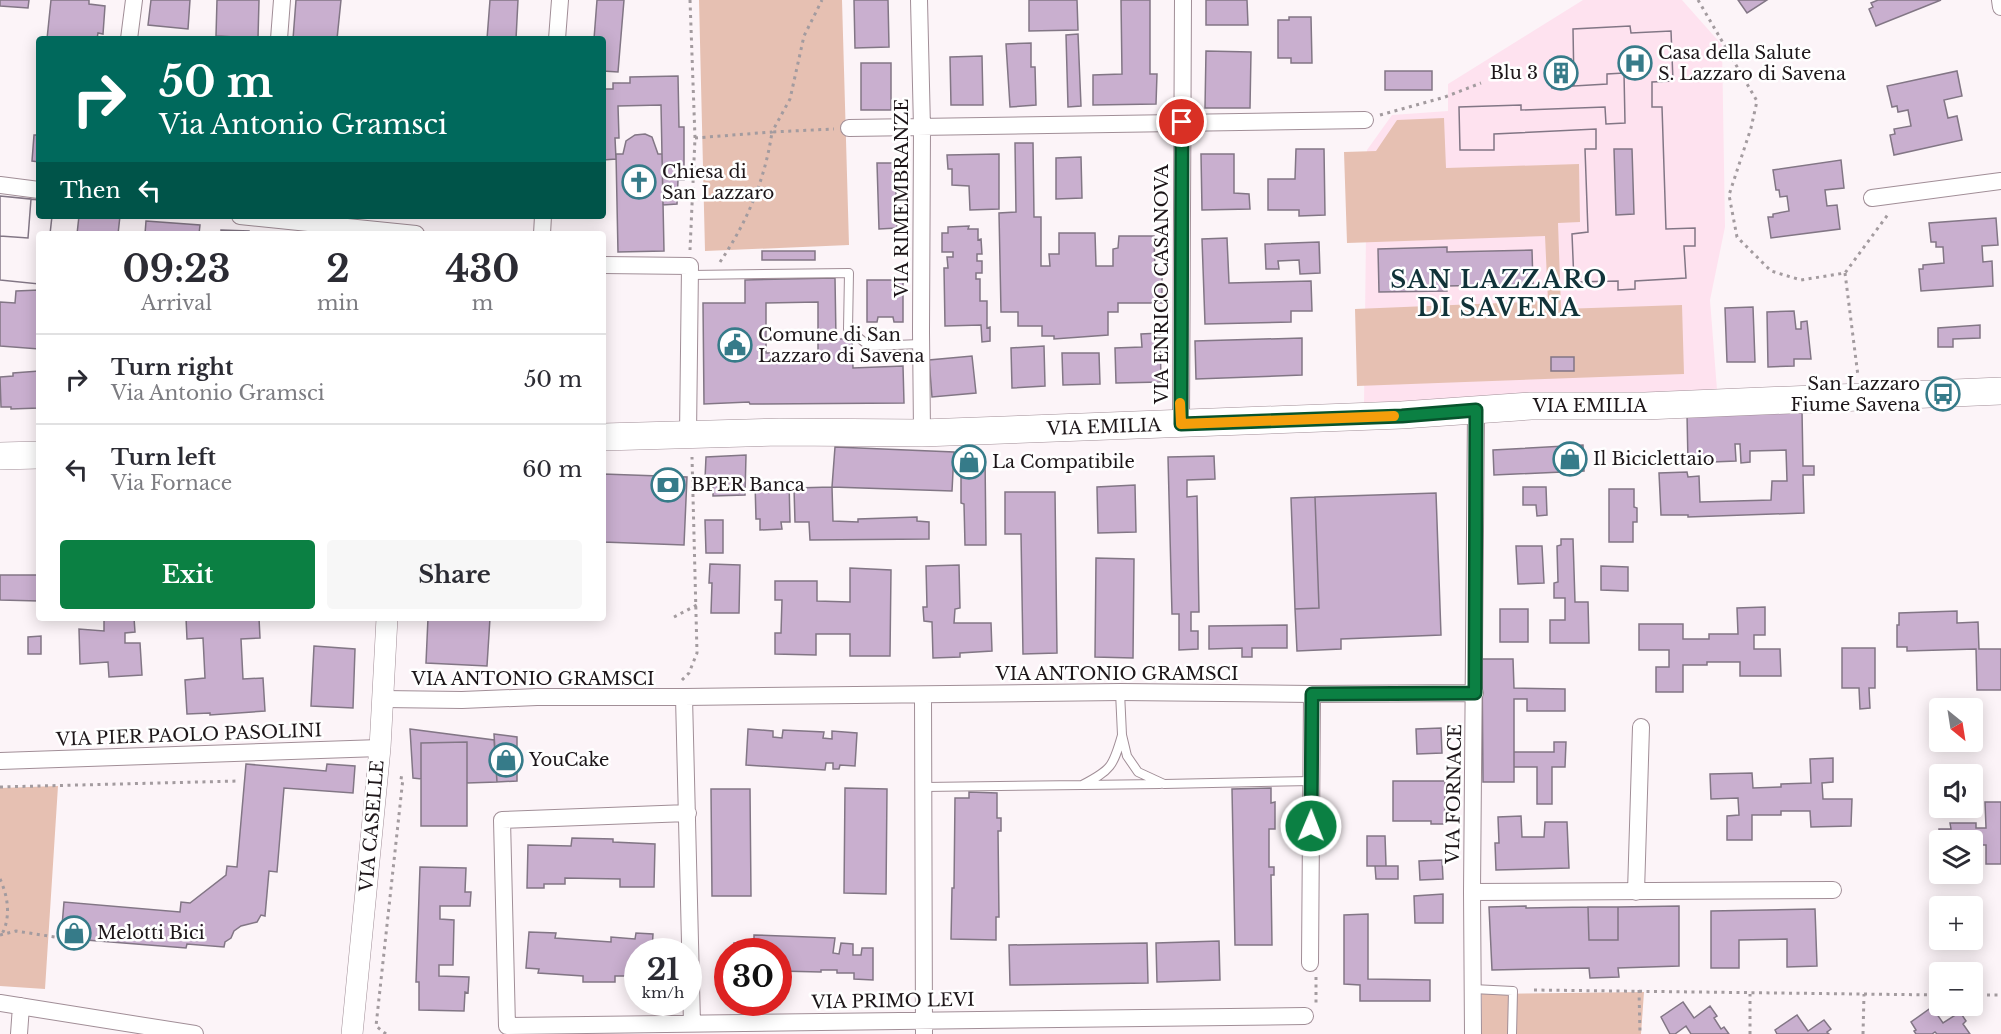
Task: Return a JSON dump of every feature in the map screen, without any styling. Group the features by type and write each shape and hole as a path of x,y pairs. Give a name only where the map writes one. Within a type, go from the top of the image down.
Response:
{"main road":[{"name":"VIA EMILIA","path":"606,437 690,445 779,432 922,433 1402,416 1531,406 1645,406 2001,391"},
{"path":"0,456 36,455"}],"street":[{"path":"129,36 134,0"},
{"path":"279,36 282,0"},
{"path":"557,36 560,0"},
{"name":"VIA RIMEMBRANZE","path":"919,0 922,128 922,433"},
{"name":"VIA ENRICO CASANOVA","path":"1181,424 1183,0"},
{"path":"2000,0 2001,7"},
{"path":"849,128 1365,120"},
{"path":"1872,198 2001,181"},
{"path":"0,185 36,190"},
{"path":"274,219 388,231"},
{"path":"606,265 690,270 690,445"},
{"name":"VIA FORNACE","path":"1473,1034 1476,410"},
{"name":"VIA CASELLE","path":"352,1034 380,748 387,621"},
{"name":"VIA ANTONIO GRAMSCI","path":"383,699 681,698 1120,692 1475,693"},
{"path":"923,694 925,1027"},
{"path":"1310,963 1312,694"},
{"path":"681,698 688,813 692,1024"},
{"path":"1636,891 1641,727"},
{"name":"VIA PIER PAOLO PASOLINI","path":"0,761 380,748"},
{"name":"VIA PRIMO LEVI","path":"688,813 502,820 507,1026 692,1024 925,1027 1311,1013"},
{"path":"1472,892 1833,890"},
{"path":"0,1003 195,1034"},
{"path":"19,1034 21,1006"}],"lane":[{"path":"690,270 849,273 848,329 869,346 921,344"},
{"path":"1120,692 1122,735 1127,756 1138,772 1164,784"},
{"path":"1082,785 1104,773 1115,760 1122,735"},
{"path":"924,787 1312,781"},
{"path":"1473,989 1513,991 1512,1034"}],"path":[{"path":"690,0 695,138 690,270 716,267 740,232 758,189 768,157 772,132 790,99 804,36 822,0"},
{"path":"1698,0 1757,101 1751,128 1729,195 1737,237 1771,271 1801,280 1845,273"},
{"path":"1365,120 1445,97 1481,82"},
{"path":"695,138 849,128"},
{"path":"1861,397 1845,273 1903,194"},
{"path":"681,698 677,685 689,673 697,653 690,445"},
{"path":"674,617 697,605"},
{"path":"377,774 403,778 376,1026 386,1034"},
{"path":"0,787 238,781"},
{"path":"0,879 8,908 7,924 0,936"},
{"path":"0,936 16,931 61,938"},
{"path":"1310,963 1315,966 1311,1013"},
{"path":"1534,990 1929,995"},
{"path":"1639,990 1640,1034"},
{"path":"1750,994 1750,1034"},
{"path":"1863,1034 1864,994"},
{"path":"1983,995 2001,995"}],"shaded area":[{"path":"699,0 842,0 849,245 705,251"},
{"path":"1583,0 1682,0 1722,45 1725,227 1710,300 1717,390 1364,403 1367,150 1392,115 1448,111 1448,84"},
{"path":"1444,118 1446,168 1579,164 1580,222 1558,223 1561,309 1682,305 1684,374 1357,386 1355,309 1548,301 1545,236 1347,243 1344,152 1376,151 1397,120"},
{"path":"58,786 45,989 0,986 0,788"},
{"path":"1644,992 1641,1034 1482,1034 1482,994"}],"building":[{"path":"0,0 29,0 28,8 0,6"},
{"path":"51,0 89,0 89,4 105,6 103,34 98,33 98,36 47,36"},
{"path":"151,0 190,0 188,29 148,25"},
{"path":"217,0 259,0 258,36 216,36"},
{"path":"296,0 341,0 337,36 293,36"},
{"path":"490,0 518,0 516,36 487,36"},
{"path":"597,0 624,0 618,72 606,71 606,36 594,36"},
{"path":"854,0 888,0 889,47 855,48"},
{"path":"1029,0 1077,0 1078,30 1029,31"},
{"path":"1121,0 1150,0 1150,74 1157,74 1156,104 1093,105 1093,75 1122,74"},
{"path":"1206,0 1247,0 1248,25 1206,25"},
{"path":"1738,0 1767,0 1747,13"},
{"path":"1878,0 1941,0 1876,26 1869,9 1873,7 1871,3"},
{"path":"1289,17 1311,17 1312,63 1291,63 1291,58 1278,58 1278,20 1289,20"},
{"path":"1630,26 1631,33 1671,31 1673,81 1652,82 1652,107 1662,107 1666,229 1695,228 1695,246 1684,246 1686,278 1635,281 1635,289 1618,290 1618,281 1574,282 1572,234 1588,232 1585,149 1596,149 1596,129 1494,134 1494,150 1460,150 1459,107 1521,105 1521,110 1605,107 1606,124 1625,123 1624,73 1607,74 1607,84 1574,86 1573,29","holes":["1614,149 1632,149 1634,214 1616,215"]},
{"path":"1630,26 1631,33 1671,31 1673,81 1652,82 1652,107 1662,107 1666,229 1695,228 1695,246 1684,246 1686,278 1635,281 1635,289 1618,290 1618,281 1574,282 1572,234 1588,232 1585,149 1596,149 1596,129 1494,134 1494,150 1460,150 1459,107 1521,105 1521,110 1605,107 1606,124 1625,123 1624,73 1607,74 1607,84 1574,86 1573,29"},
{"path":"1078,34 1081,106 1068,107 1066,35"},
{"path":"1031,43 1031,67 1035,67 1036,105 1010,107 1006,44"},
{"path":"1206,51 1251,52 1250,108 1205,108"},
{"path":"982,56 983,105 951,105 950,57"},
{"name":"Blu 3","path":"1571,59 1573,86 1552,88 1550,60"},
{"path":"861,63 891,63 891,110 861,110"},
{"path":"1385,71 1432,71 1432,90 1385,90"},
{"path":"1957,71 1962,96 1944,100 1948,118 1957,116 1962,140 1894,155 1890,135 1895,134 1894,129 1911,126 1908,110 1898,112 1897,106 1892,107 1887,86"},
{"path":"678,76 679,127 684,127 684,180 678,180 677,204 663,205 661,105 618,106 619,138 615,138 616,159 606,160 606,89 613,89 613,83 630,83 630,77"},
{"name":"Chiesa di San Lazzaro","path":"645,134 652,137 658,154 662,154 664,251 618,252 616,154 623,154 626,141 635,135"},
{"path":"34,135 36,135 36,162 32,161"},
{"path":"1015,143 1033,143 1034,217 1041,217 1041,266 1050,266 1049,254 1059,254 1059,233 1095,233 1096,266 1113,266 1113,249 1118,248 1119,236 1154,236 1155,271 1162,271 1162,303 1118,303 1118,312 1108,312 1108,335 1054,339 1054,336 1042,336 1042,326 1018,326 1018,312 1001,312 999,213 1016,212"},
{"path":"1296,149 1324,149 1325,215 1299,216 1299,210 1268,210 1268,179 1295,179"},
{"path":"999,154 999,209 970,210 969,186 952,185 952,169 948,169 947,155"},
{"path":"1201,154 1234,154 1234,193 1249,194 1250,209 1202,210"},
{"path":"1081,157 1082,198 1056,199 1056,158"},
{"path":"1841,160 1844,188 1825,190 1827,206 1837,205 1840,229 1771,238 1768,217 1789,211 1787,196 1780,197 1779,190 1776,190 1773,170"},
{"path":"877,163 895,163 897,228 879,229"},
{"path":"0,196 36,200 36,219 52,219 50,231 36,231 36,284 0,280"},
{"path":"0,196 31,199 28,238 0,236"},
{"path":"31,199 36,200 36,219 52,219 50,231 36,231 36,284 0,280 0,236 28,238"},
{"path":"1996,218 1998,245 1982,246 1983,262 1992,261 1993,286 1921,291 1919,269 1923,269 1923,265 1944,263 1943,247 1936,247 1936,242 1931,242 1929,223"},
{"path":"79,219 120,219 118,231 77,231"},
{"path":"146,221 200,225 199,231 145,231"},
{"path":"969,226 968,229 978,229 978,240 981,239 982,254 977,254 977,261 982,261 982,273 976,273 976,279 980,279 980,301 987,301 987,328 990,327 990,341 982,342 981,325 945,326 944,268 948,268 947,257 953,257 953,252 942,252 942,233 948,233 948,227"},
{"path":"1227,238 1229,283 1311,281 1312,311 1291,311 1291,322 1205,324 1202,239"},
{"path":"1319,242 1320,273 1300,274 1299,260 1278,261 1279,269 1266,269 1265,244"},
{"path":"1447,247 1447,252 1532,250 1533,284 1447,286 1447,291 1379,292 1378,249"},
{"path":"762,251 815,251 815,260 762,260"},
{"name":"Comune di San Lazzaro di Savena","path":"835,278 836,339 852,339 853,368 903,366 904,403 704,404 703,303 745,303 745,280","holes":["818,302 818,352 766,353 766,303"]},
{"path":"867,280 903,280 903,322 894,322 893,317 878,317 877,322 867,322"},
{"path":"36,290 36,349 0,346 0,302 15,303 16,291"},
{"path":"1753,307 1755,362 1727,362 1725,308"},
{"path":"1794,311 1796,329 1801,329 1801,322 1807,321 1811,359 1794,359 1794,366 1768,367 1767,312"},
{"path":"1980,325 1980,338 1953,339 1953,347 1938,347 1938,328"},
{"path":"1160,333 1161,382 1116,383 1115,348 1142,347 1141,334"},
{"path":"1302,338 1302,375 1196,379 1195,341"},
{"path":"1044,346 1045,386 1012,388 1011,348"},
{"path":"1062,353 1099,353 1100,384 1063,385"},
{"path":"972,356 976,393 932,397 929,360"},
{"path":"1551,357 1574,357 1574,371 1551,371"},
{"path":"36,371 36,408 1,407 0,377 13,376 13,373"},
{"path":"1802,411 1803,466 1814,466 1814,475 1803,475 1804,513 1688,517 1688,515 1661,515 1659,473 1687,472 1688,477 1699,476 1700,502 1771,500 1772,481 1787,481 1786,450 1750,451 1750,462 1741,463 1740,444 1735,444 1736,461 1688,463 1687,414"},
{"path":"1583,445 1584,471 1494,475 1493,450"},
{"path":"835,447 954,452 952,491 832,487"},
{"path":"746,455 745,495 713,496 713,479 705,479 706,457"},
{"path":"1214,456 1215,479 1187,480 1187,497 1197,496 1199,612 1191,612 1191,631 1198,631 1198,649 1179,650 1179,614 1172,614 1168,457"},
{"path":"961,457 985,457 986,545 965,545 964,504 961,503"},
{"path":"606,474 687,477 684,545 606,542"},
{"path":"789,481 790,522 781,522 782,529 760,530 760,519 756,519 755,482"},
{"path":"1135,485 1136,532 1098,533 1097,487"},
{"path":"832,487 833,521 858,522 858,519 917,517 917,521 929,522 929,539 810,540 809,522 795,522 794,488"},
{"path":"1523,487 1546,487 1547,515 1537,516 1536,505 1523,505"},
{"path":"1609,489 1634,489 1637,522 1633,522 1633,542 1609,542"},
{"path":"1005,492 1055,492 1057,653 1023,654 1021,534 1005,534"},
{"path":"1436,493 1441,635 1341,639 1341,649 1297,651 1295,609 1319,608 1315,497"},
{"path":"1315,497 1319,608 1295,609 1291,498"},
{"path":"705,520 723,520 723,553 706,553"},
{"path":"1561,539 1573,539 1575,602 1588,602 1589,643 1550,643 1550,620 1565,620 1565,598 1554,598 1554,583 1558,582 1557,546 1561,545"},
{"path":"1516,546 1542,546 1544,583 1518,584"},
{"path":"1096,558 1134,559 1133,658 1095,657"},
{"path":"710,564 740,565 739,613 711,613"},
{"path":"959,565 960,608 955,609 954,623 991,623 992,651 960,653 960,657 933,658 932,622 924,621 923,607 927,607 926,566"},
{"path":"1601,566 1628,567 1628,591 1601,590"},
{"path":"850,568 891,570 890,656 850,656 850,634 816,634 816,655 775,654 775,633 781,633 782,600 775,600 775,581 817,581 817,601 850,602"},
{"path":"0,575 36,575 36,601 0,600"},
{"path":"1765,607 1765,635 1754,635 1754,649 1780,649 1781,676 1740,676 1740,662 1683,665 1683,692 1656,692 1656,667 1669,667 1669,650 1639,650 1639,624 1683,624 1683,639 1709,639 1709,634 1738,634 1737,608"},
{"path":"1500,609 1528,609 1528,642 1500,642"},
{"path":"1957,611 1957,623 1978,622 1979,649 2001,649 2001,690 1977,690 1976,649 1907,651 1907,647 1897,647 1899,613"},
{"path":"104,621 134,621 135,632 125,633 125,643 140,643 142,675 109,677 108,662 80,664 79,629 104,631"},
{"path":"186,621 259,621 260,638 241,639 243,679 263,678 265,711 210,715 210,713 187,714 185,680 205,678 203,638 187,639"},
{"path":"428,621 490,621 487,666 426,663"},
{"path":"1287,625 1287,648 1252,648 1252,657 1242,657 1242,648 1209,649 1209,626"},
{"path":"41,636 41,654 28,654 28,637"},
{"path":"314,646 355,649 353,708 311,706"},
{"path":"1842,648 1875,648 1875,688 1869,688 1870,708 1860,709 1859,688 1842,688"},
{"path":"1482,659 1513,659 1514,688 1565,689 1565,711 1527,711 1527,699 1514,699 1514,782 1483,782"},
{"path":"1441,728 1442,753 1417,754 1416,729"},
{"path":"410,729 494,740 497,782 467,783 467,742 421,743 421,779 413,778"},
{"path":"748,729 773,731 773,737 782,738 783,730 824,732 823,738 832,739 832,731 857,733 855,766 840,765 839,769 833,769 833,763 826,763 825,770 746,765"},
{"name":"YouCake","path":"494,734 517,737 517,781 497,782"},
{"path":"467,742 467,826 421,826 421,743"},
{"path":"1554,742 1566,742 1565,767 1552,767 1552,804 1537,804 1537,767 1514,767 1514,752 1554,752"},
{"path":"1833,758 1833,782 1822,783 1823,799 1852,799 1851,826 1811,827 1810,811 1781,811 1781,815 1752,815 1752,840 1727,840 1727,816 1739,815 1738,798 1711,799 1710,774 1752,773 1753,788 1781,787 1781,784 1811,783 1810,759"},
{"path":"246,764 326,771 327,764 355,766 353,793 284,788 277,872 269,871 265,916 261,915 257,922 241,926 234,931 231,938 225,942 224,947 187,944 186,948 61,938 64,902 180,912 181,902 190,903 226,875 227,866 237,867"},
{"path":"1393,781 1445,781 1445,824 1431,824 1431,821 1393,821"},
{"path":"845,788 887,789 886,894 844,893"},
{"path":"1271,788 1271,803 1275,802 1275,829 1269,829 1269,867 1274,867 1274,875 1271,875 1272,945 1235,945 1232,789"},
{"path":"711,789 750,789 751,896 712,896"},
{"path":"969,792 997,793 997,818 1001,818 1001,831 998,831 999,917 996,917 996,940 951,939 955,798 969,798"},
{"path":"1985,802 2001,802 2001,864 1986,864 1983,830 1939,830 1951,829 1950,823 1976,823 1976,828 1986,828"},
{"path":"1521,816 1522,837 1544,837 1545,822 1567,822 1569,868 1496,870 1495,843 1499,843 1498,817"},
{"path":"1367,836 1385,836 1386,866 1367,866"},
{"path":"572,838 613,839 613,842 655,844 654,887 620,887 620,879 565,878 565,884 544,884 544,888 527,888 528,845 571,846"},
{"path":"1442,860 1443,879 1420,880 1419,861"},
{"path":"1375,866 1398,866 1398,879 1376,879"},
{"path":"420,867 466,868 465,892 471,892 470,906 440,906 440,919 454,920 453,965 439,965 439,976 469,977 464,1011 419,1010 419,982 416,982"},
{"path":"1443,894 1443,923 1415,923 1414,896"},
{"path":"1526,906 1526,908 1588,907 1589,940 1618,940 1618,907 1679,906 1679,966 1618,968 1619,977 1590,978 1589,968 1492,970 1489,907"},
{"path":"1588,907 1618,907 1618,940 1589,940"},
{"path":"1815,909 1817,966 1787,967 1787,939 1739,940 1739,968 1711,968 1711,911"},
{"path":"1368,914 1368,979 1430,980 1430,1001 1360,1001 1360,985 1344,984 1344,915"},
{"path":"529,932 556,933 555,938 611,942 611,937 624,938 624,976 615,976 615,982 583,982 583,976 538,973 539,969 526,968"},
{"path":"636,933 653,934 653,938 635,938"},
{"path":"754,935 835,938 833,953 839,954 841,943 853,944 853,955 861,955 862,948 873,948 873,980 854,979 854,973 837,973 837,970 792,971 792,938 754,938"},
{"path":"1219,941 1220,980 1157,982 1156,943"},
{"path":"1147,943 1148,983 1010,985 1009,945"},
{"path":"1683,1002 1694,1018 1710,1006 1717,1016 1714,1018 1721,1029 1724,1027 1729,1034 1691,1034 1686,1026 1675,1034 1670,1034 1661,1017"},
{"path":"1929,1009 1929,1016 1938,1016 1943,1023 1954,1016 1963,1016 1966,1021 1963,1024 1970,1034 1937,1034 1935,1032 1916,1034 1911,1022"},
{"path":"1797,1015 1808,1031 1824,1020 1831,1029 1827,1032 1829,1034 1777,1034 1775,1030"}],"slow traffic":[{"path":"1180,403 1181,424 1394,416"}],"place":[{"name":"Casa della Salute S. Lazzaro di Savena","path":"1635,63"},
{"name":"Blu 3","path":"1561,73"},
{"name":"Chiesa di San Lazzaro","path":"639,182"},
{"name":"Comune di San Lazzaro di Savena","path":"735,345"},
{"name":"San Lazzaro Fiume Savena","path":"1943,394"},
{"name":"Il Biciclettaio","path":"1570,459"},
{"name":"La Compatibile","path":"969,462"},
{"name":"BPER Banca","path":"668,485"},
{"name":"YouCake","path":"506,760"},
{"name":"Melotti Bici","path":"74,933"}],"district":[{"name":"SAN LAZZARO DI SAVENA","path":"1499,294"}],"route":[{"path":"1182,122 1181,424 1402,416 1476,410 1475,693 1312,694 1311,826"}]}
